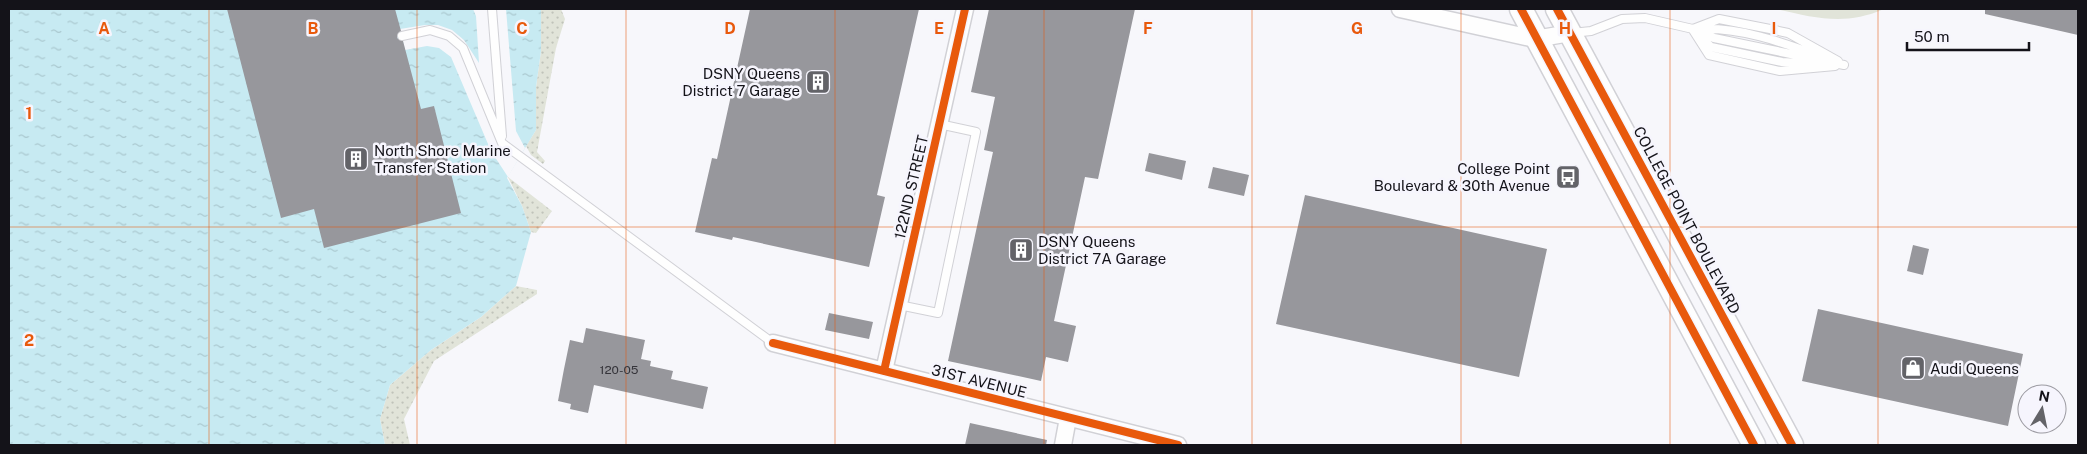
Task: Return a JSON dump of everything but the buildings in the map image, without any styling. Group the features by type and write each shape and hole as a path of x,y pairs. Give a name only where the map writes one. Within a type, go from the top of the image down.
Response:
{"main road":[{"path":"1520,9 1754,445"},
{"name":"COLLEGE POINT BOULEVARD","path":"1557,9 1792,445"}],"street":[{"name":"122ND STREET","path":"884,371 965,9"},
{"path":"1400,9 1535,38 1570,33"},
{"name":"31ST AVENUE","path":"773,343 1178,445"},
{"path":"1062,445 1068,418"}],"lane":[{"path":"492,9 502,143"},
{"path":"1570,33 1591,31 1622,19 1636,17 1693,29 1714,38 1844,65"},
{"path":"1693,29 1719,19 1788,33 1844,65"},
{"path":"1693,29 1709,55 1718,58 1780,71 1844,65"},
{"path":"402,36 430,30 449,36 463,48 502,143 773,343"},
{"path":"899,305 938,313 976,132 939,124"}],"shaded area":[{"path":"541,9 561,9 565,19 556,48 537,152 545,161 543,164 531,155 526,146 536,130 536,87 541,51"},
{"path":"1776,9 1884,9 1856,17 1830,19"},
{"path":"508,177 552,211 536,233 531,232 522,206"},
{"path":"516,286 537,290 537,294 434,361 404,419 410,445 385,445 380,419 390,385 431,350 481,317"}],"water":[{"path":"9,9 541,9 541,51 536,87 536,130 507,178 522,206 531,232 516,286 481,317 431,350 390,385 380,419 385,445 9,445"}],"pier":[{"path":"473,9 506,9 516,131 525,148 508,177 491,151 451,57 439,48 427,46 405,50 400,29 438,25 452,30 464,40 479,63 476,16"}],"cycle path":[{"path":"884,371 965,9"},
{"path":"1521,9 1754,445"},
{"path":"1557,9 1792,445"},
{"path":"773,343 1178,445"}],"place":[{"name":"DSNY Queens District 7 Garage","path":"818,82"},
{"name":"North Shore Marine Transfer Station","path":"356,159"},
{"name":"College Point Boulevard & 30th Avenue","path":"1568,177"},
{"name":"DSNY Queens District 7A Garage","path":"1021,250"},
{"name":"Audi Queens","path":"1913,368"}]}
